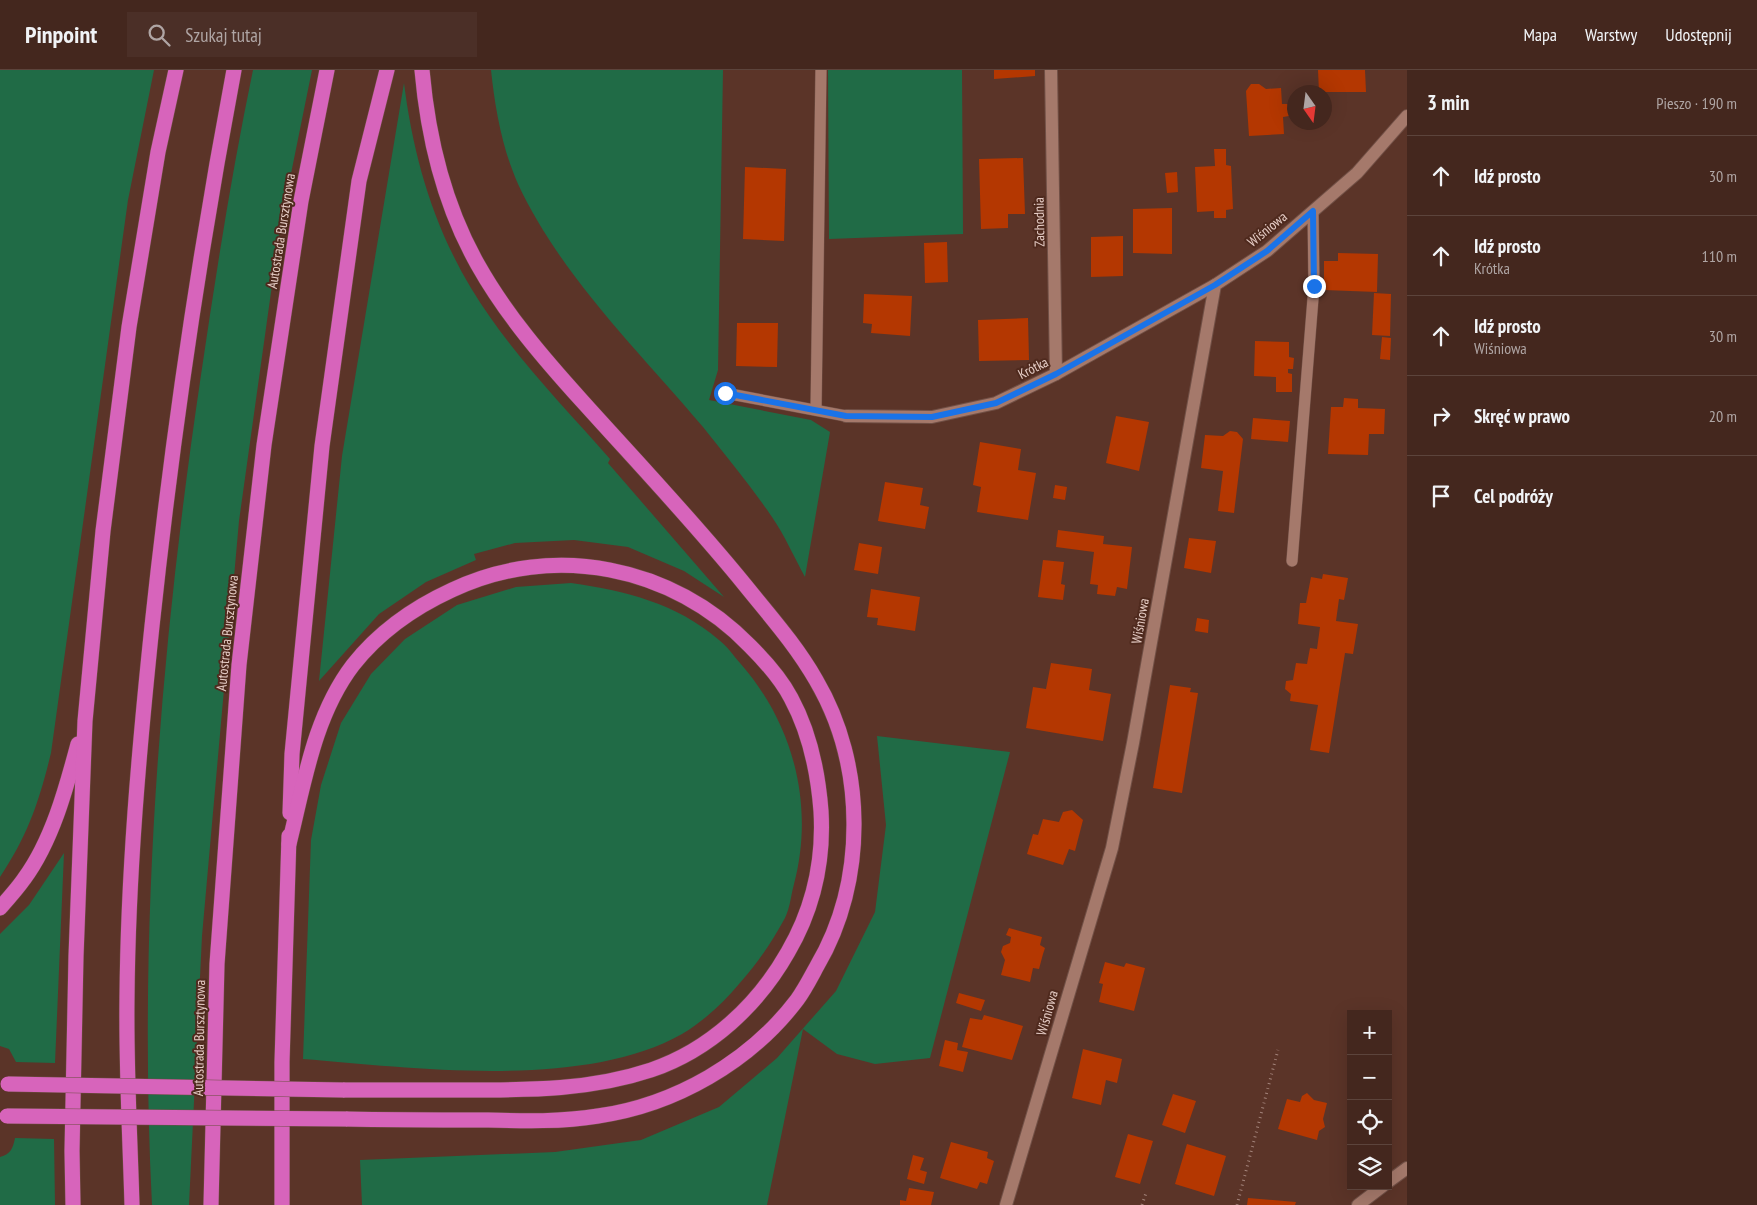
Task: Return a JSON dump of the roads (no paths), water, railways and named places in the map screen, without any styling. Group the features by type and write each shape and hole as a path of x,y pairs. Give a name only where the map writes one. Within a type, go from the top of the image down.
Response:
{"highway":[{"path":"73,1205 76,985 85,721 103,531 129,327 158,152 176,70"},
{"path":"132,1205 126,998 134,836 145,697 167,483 187,336 207,210 234,70"},
{"name":"Autostrada Bursztynowa","path":"211,1205 217,964 239,665 267,425 301,201 327,70"},
{"path":"282,1205 282,1062 292,754 322,446 359,181 387,70"},
{"path":"4,1116 528,1121 599,1116 654,1102 701,1082 745,1055 798,998 826,950 846,896 854,838 851,780 839,731 818,683 797,650 728,564 554,370 506,308 477,264 437,168 425,110 422,70"},
{"path":"4,1084 343,1090 546,1090 606,1083 654,1069 695,1050 741,1014 773,978 799,933 814,891 823,841 819,785 810,742 790,696 765,661 728,623 685,596 636,575 580,564 531,566 475,579 426,602 385,631 353,666 331,704 313,749 289,844"},
{"path":"0,908 25,878 48,835 62,800 85,721"}],"street":[{"name":"Zachodnia","path":"1051,70 1056,374"},
{"name":"Wiśniowa","path":"1006,1205 1112,848 1133,743 1215,285 1267,251 1357,173 1407,116"},
{"name":"Krótka","path":"846,416 932,417 996,403 1056,374 1215,285"},
{"path":"1392,1179 1407,1168"},
{"path":"1358,1205 1378,1190"}],"lane":[{"path":"816,410 821,70"},
{"path":"1292,561 1314,286 1313,211"},
{"path":"725,393 846,416"}]}
